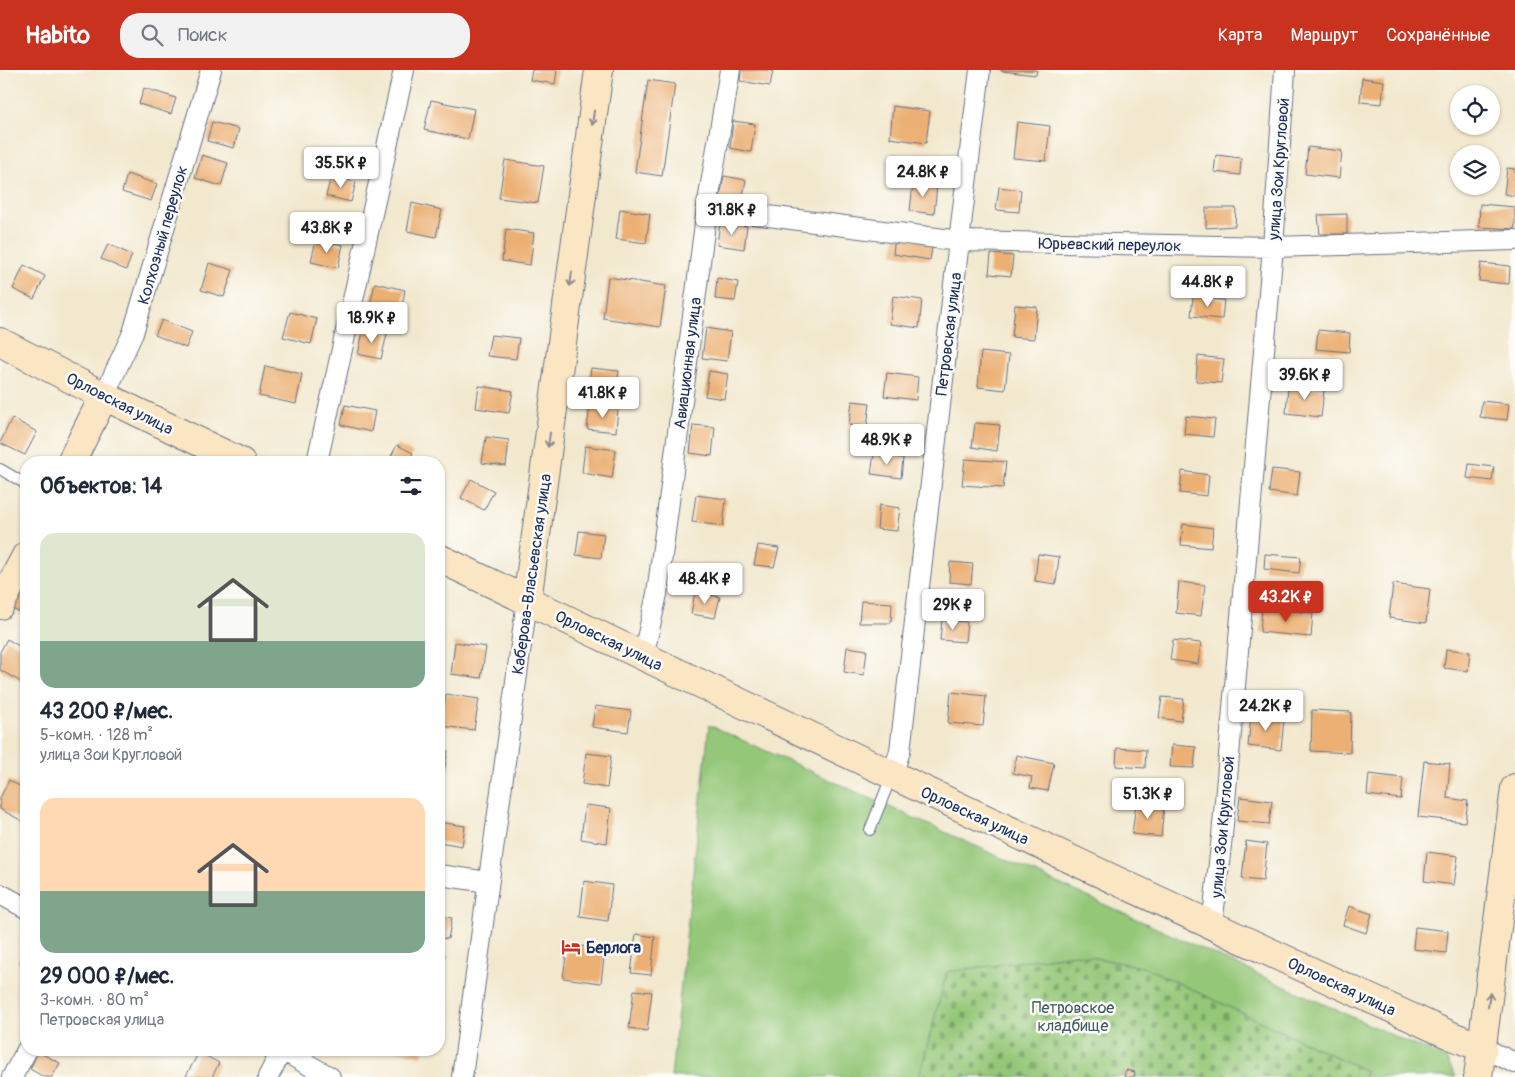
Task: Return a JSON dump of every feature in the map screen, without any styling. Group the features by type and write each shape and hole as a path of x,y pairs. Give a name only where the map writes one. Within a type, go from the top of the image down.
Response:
{"main road":[{"name":"Каберова-Власьевская улица","path":"527,601 599,70"},
{"name":"Орловская улица","path":"1,346 229,456"},
{"path":"74,456 104,396"},
{"name":"Орловская улица","path":"445,561 892,776 1212,926 1452,1036 1483,1048"},
{"path":"0,605 20,567"},
{"path":"1478,1077 1513,826 1515,788"}],"street":[{"name":"Колхозный переулок","path":"104,396 133,333 211,70"},
{"path":"318,456 404,70"},
{"name":"Авиационная улица","path":"643,657 658,594 707,208 730,70"},
{"name":"Петровская улица","path":"892,776 900,751 980,70"},
{"name":"улица Зои Кругловой","path":"1212,926 1222,836 1273,246 1285,70"},
{"name":"Юрьевский переулок","path":"707,208 959,241 1273,246 1515,240"},
{"name":"Каберова-Власьевская улица","path":"462,1077 527,601"},
{"path":"445,876 488,882"},
{"path":"0,894 20,905"},
{"name":"Орловская улица","path":"1483,1048 1515,1063"},
{"path":"12,1077 24,1056"},
{"path":"268,1077 279,1056"},
{"path":"293,1056 330,1077"}],"lane":[{"path":"0,469 20,481"},
{"path":"870,830 892,776"}],"green space":[{"path":"709,725 1447,1060 1456,1077 1364,1077 1366,1071 1146,968 1076,954 947,972 919,1077 671,1077"},
{"name":"Петровское кладбище","path":"1076,954 1146,968 1366,1071 1364,1077 919,1077 947,972"}],"building":[{"path":"532,70 557,70 555,84 530,80"},
{"path":"741,70 773,70 770,86 740,81"},
{"path":"1001,70 1037,70 1036,75"},
{"path":"1362,78 1384,81 1382,104 1360,102"},
{"path":"648,80 675,84 662,176 635,172"},
{"path":"144,88 176,98 171,114 139,104"},
{"path":"431,100 474,109 468,139 424,130"},
{"path":"893,106 930,111 926,143 890,138"},
{"path":"733,121 755,124 751,152 730,148"},
{"path":"212,122 239,129 234,148 207,141"},
{"path":"1017,122 1050,126 1046,161 1013,158"},
{"path":"1308,147 1342,151 1339,178 1305,174"},
{"path":"202,155 228,163 221,186 195,178"},
{"path":"1216,155 1241,158 1240,175 1214,172"},
{"path":"505,160 544,166 538,203 499,198"},
{"path":"1507,168 1515,169 1515,196 1504,194"},
{"path":"127,174 157,184 151,201 122,192"},
{"path":"331,176 356,182 351,202 326,196"},
{"path":"724,176 746,180 741,206 719,203"},
{"path":"913,182 937,186 934,214 910,211"},
{"path":"999,187 1021,190 1019,212 996,210"},
{"path":"412,203 442,210 436,237 407,231"},
{"path":"1480,204 1515,207 1515,229 1479,227"},
{"path":"1206,208 1236,208 1235,226 1206,228"},
{"path":"620,209 650,214 646,243 616,239"},
{"path":"1347,214 1347,234 1320,234 1318,215"},
{"path":"720,222 747,226 744,249 717,245"},
{"path":"506,229 534,233 530,265 502,261"},
{"path":"895,236 933,242 930,260 893,254"},
{"path":"316,239 343,245 338,268 311,262"},
{"path":"108,244 132,255 126,270 101,259"},
{"path":"991,254 1013,256 1011,276 989,274"},
{"path":"209,263 233,270 224,297 201,290"},
{"path":"1481,263 1510,266 1509,284 1479,281"},
{"path":"24,265 45,276 34,299 13,289"},
{"path":"608,277 666,286 660,327 603,318"},
{"path":"717,278 738,282 735,301 715,299"},
{"path":"375,283 405,290 401,311 370,305"},
{"path":"893,296 922,300 919,328 890,324"},
{"path":"1193,297 1224,300 1222,319 1191,316"},
{"path":"1015,305 1037,307 1034,339 1012,337"},
{"path":"290,312 317,319 311,344 283,337"},
{"path":"162,320 192,332 186,348 155,335"},
{"path":"364,328 387,334 381,359 358,354"},
{"path":"706,328 731,332 727,361 702,358"},
{"path":"1318,330 1350,333 1349,352 1316,349"},
{"path":"491,335 519,338 516,359 487,356"},
{"path":"981,352 1009,355 1005,390 978,387"},
{"path":"1198,356 1224,359 1221,383 1196,381"},
{"path":"265,366 302,374 296,404 259,396"},
{"path":"591,368 619,371 616,396 588,392"},
{"path":"709,371 728,374 724,399 705,396"},
{"path":"887,373 918,377 916,400 884,396"},
{"path":"479,386 513,391 509,413 476,408"},
{"path":"1288,386 1324,390 1321,417 1286,413"},
{"path":"852,401 870,403 867,427 849,425"},
{"path":"1482,401 1509,404 1507,420 1480,417"},
{"path":"345,405 375,411 371,432 341,425"},
{"path":"590,405 618,409 616,432 587,429"},
{"path":"1186,416 1215,419 1213,437 1184,434"},
{"path":"12,418 37,432 25,455 0,443"},
{"path":"975,423 1000,425 997,451 972,447"},
{"path":"693,425 715,427 712,456 690,453"},
{"path":"486,437 509,440 506,466 482,463"},
{"path":"397,445 413,453 411,456 391,456"},
{"path":"585,446 616,450 612,478 582,473"},
{"path":"874,454 903,458 901,478 871,474"},
{"path":"965,459 1006,462 1003,488 962,485"},
{"path":"1469,464 1494,467 1492,481 1467,478"},
{"path":"1272,469 1300,472 1297,496 1269,492"},
{"path":"1182,471 1209,475 1207,496 1180,493"},
{"path":"471,479 494,491 484,510 461,498"},
{"path":"696,495 726,499 723,526 692,522"},
{"path":"879,505 900,508 897,531 877,529"},
{"path":"1183,524 1213,528 1211,548 1181,545"},
{"path":"579,531 604,534 601,558 576,555"},
{"path":"758,545 779,548 774,567 754,565"},
{"path":"1038,554 1059,557 1056,584 1035,581"},
{"path":"1265,554 1301,557 1299,573 1264,569"},
{"path":"950,562 973,564 971,584 949,582"},
{"path":"1179,582 1205,585 1201,616 1176,613"},
{"path":"1393,584 1430,589 1426,623 1389,618"},
{"path":"695,592 720,597 715,618 691,614"},
{"path":"20,593 20,613 11,608"},
{"path":"861,601 892,603 891,623 859,623"},
{"path":"1262,608 1313,613 1311,637 1260,632"},
{"path":"942,620 967,622 965,642 940,640"},
{"path":"7,639 20,647 20,681 0,670 0,652"},
{"path":"1173,640 1201,643 1198,664 1170,660"},
{"path":"455,642 486,647 481,678 451,674"},
{"path":"847,647 867,650 864,675 844,672"},
{"path":"1446,649 1470,652 1468,671 1444,668"},
{"path":"951,692 986,696 983,726 948,723"},
{"path":"446,694 479,699 474,730 445,726"},
{"path":"1162,697 1184,699 1181,721 1159,718"},
{"path":"595,706 631,711 628,732 592,727"},
{"path":"1312,710 1351,712 1350,753 1311,751"},
{"path":"1251,715 1284,719 1281,750 1248,746"},
{"path":"1172,745 1196,747 1194,768 1170,767"},
{"path":"1117,748 1146,750 1145,768 1116,766"},
{"path":"445,751 448,751 445,767"},
{"path":"586,753 611,756 607,788 582,784"},
{"path":"1016,755 1054,763 1048,791 1030,788 1032,777 1013,773"},
{"path":"1424,761 1450,764 1447,798 1468,801 1465,822 1418,817"},
{"path":"1369,774 1403,778 1401,799 1367,795"},
{"path":"9,780 20,786 20,820 0,809 0,798"},
{"path":"1240,797 1272,801 1269,824 1237,821"},
{"path":"1136,803 1164,806 1161,837 1132,834"},
{"path":"585,805 611,808 607,843 581,839"},
{"path":"445,823 465,826 462,846 445,843"},
{"path":"1246,841 1267,844 1263,881 1242,879"},
{"path":"1427,852 1458,856 1454,885 1424,881"},
{"path":"584,881 612,885 608,921 580,917"},
{"path":"1349,906 1372,914 1366,933 1343,925"},
{"path":"445,917 452,918 448,939 445,939"},
{"path":"1415,927 1448,931 1446,953 1413,949"},
{"path":"636,934 655,937 651,975 631,973"},
{"path":"573,945 605,949 601,983 563,978 567,949"},
{"path":"634,990 652,992 647,1031 629,1028"},
{"path":"36,1056 46,1056 60,1063 52,1077 44,1077 30,1069"},
{"path":"197,1056 206,1056 219,1063 212,1077 186,1076"},
{"path":"1126,1070 1135,1072 1134,1077 1124,1077"}],"place":[{"name":"Берлога","path":"571,947"}]}
